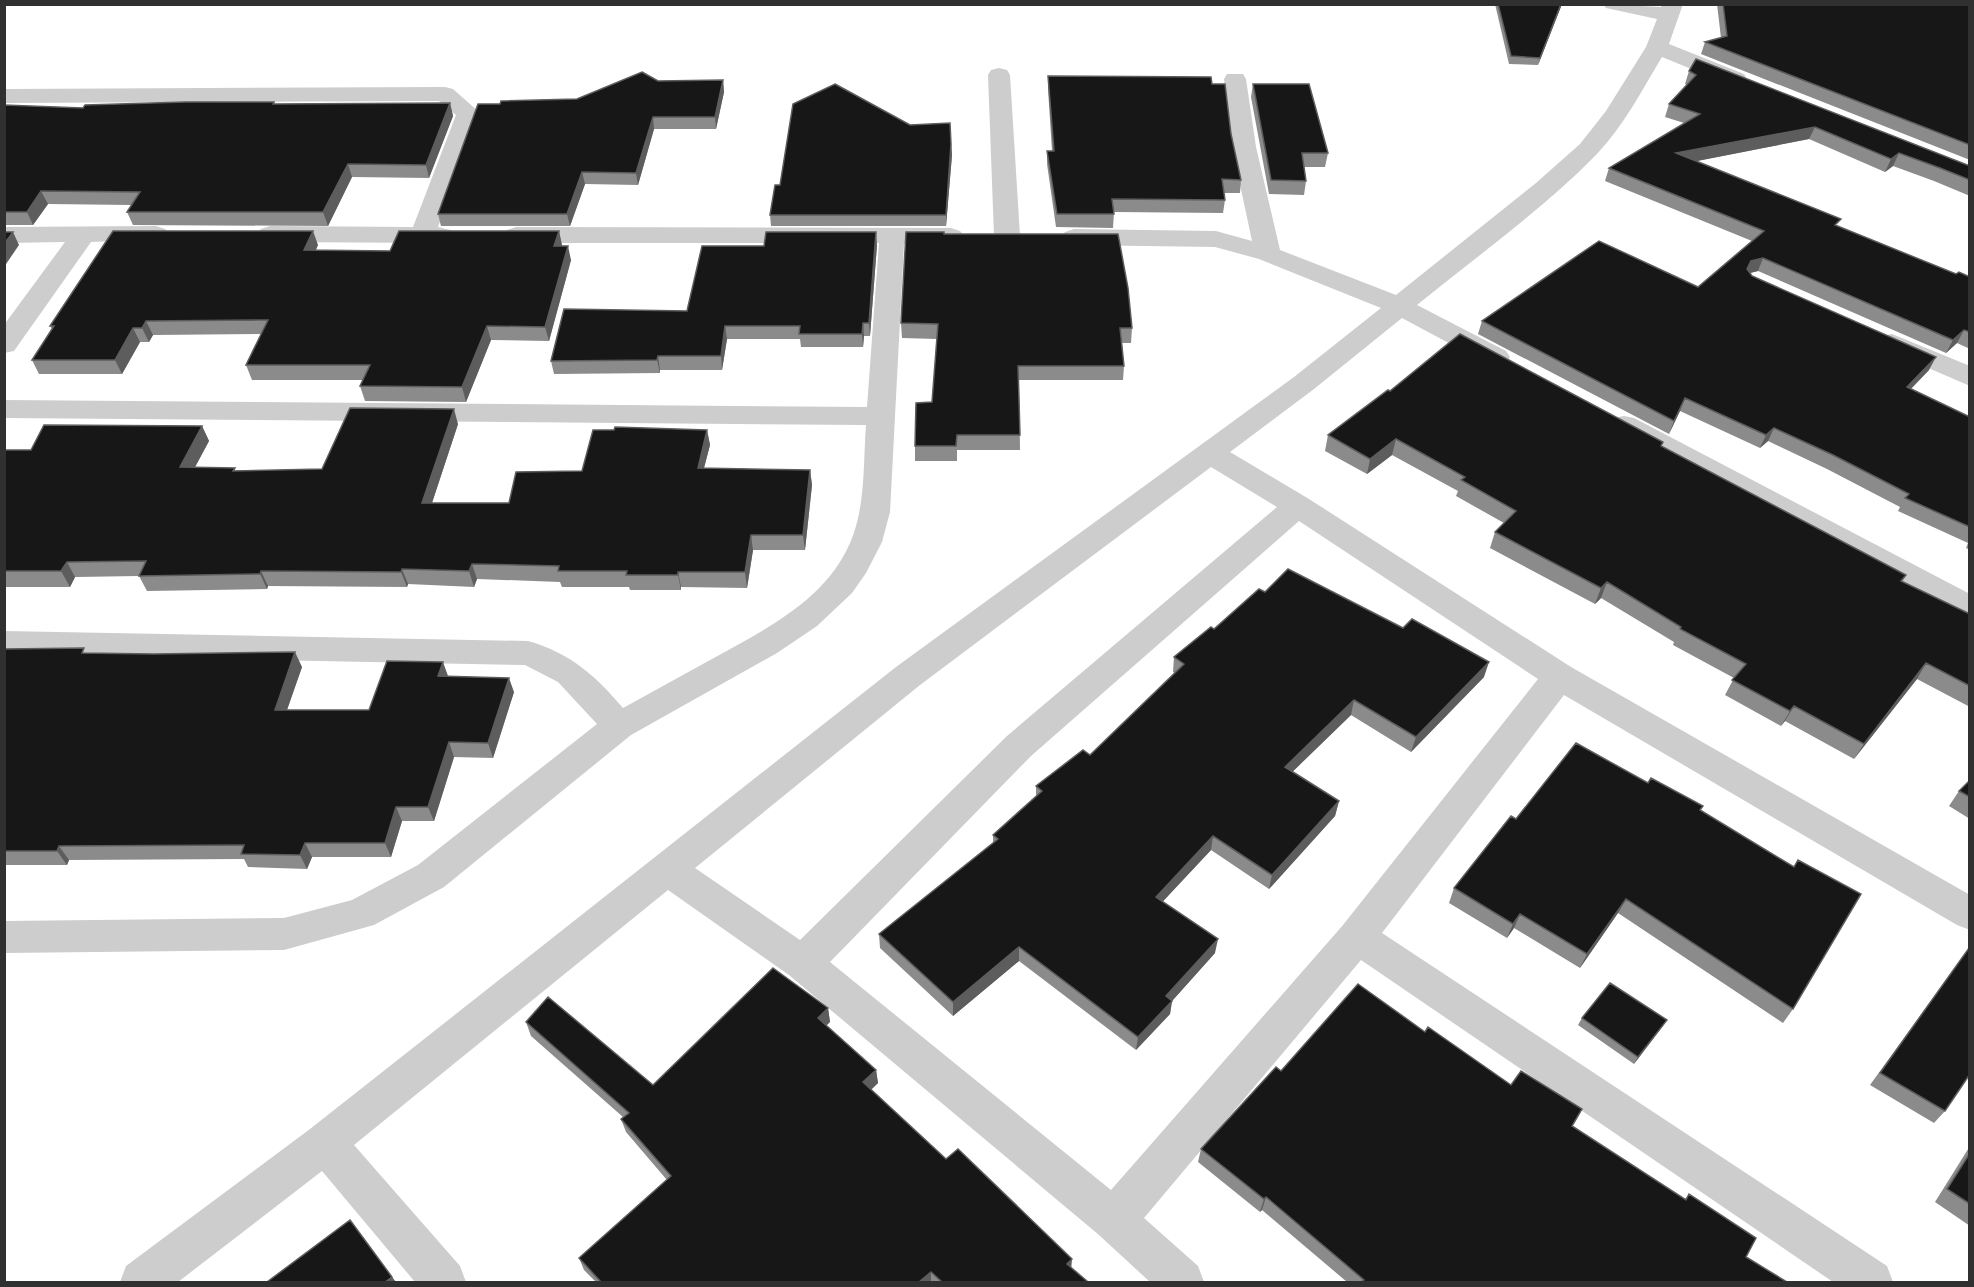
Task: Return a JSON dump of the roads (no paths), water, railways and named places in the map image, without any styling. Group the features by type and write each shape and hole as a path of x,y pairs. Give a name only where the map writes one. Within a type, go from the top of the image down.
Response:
{"street":[{"path":"142,1282 325,1143 908,676 1304,383 1588,149 1616,114 1657,47 1671,10 1613,4"},
{"path":"1657,47 1754,86"},
{"path":"999,75 1009,236"},
{"path":"1234,79 1244,147 1268,254"},
{"path":"4,96 445,94 468,113 423,235"},
{"path":"4,345 84,234"},
{"path":"4,235 177,234"},
{"path":"248,234 1009,236 1216,239 1268,254 1398,305 1514,367"},
{"path":"4,937 284,934 361,914 431,876 619,726 797,627 829,599 866,542 875,505 892,237"},
{"path":"1874,334 1970,377"},
{"path":"4,409 881,416"},
{"path":"1599,412 1970,608"},
{"path":"1212,453 1298,506 1559,676 1970,914"},
{"path":"803,963 1019,746 1298,506"},
{"path":"4,643 528,653 554,662 577,676 619,726"},
{"path":"1114,1220 1357,938 1559,676"},
{"path":"666,868 803,963 1114,1220 1182,1282"},
{"path":"1357,938 1871,1282"},
{"path":"325,1143 444,1282"}]}
